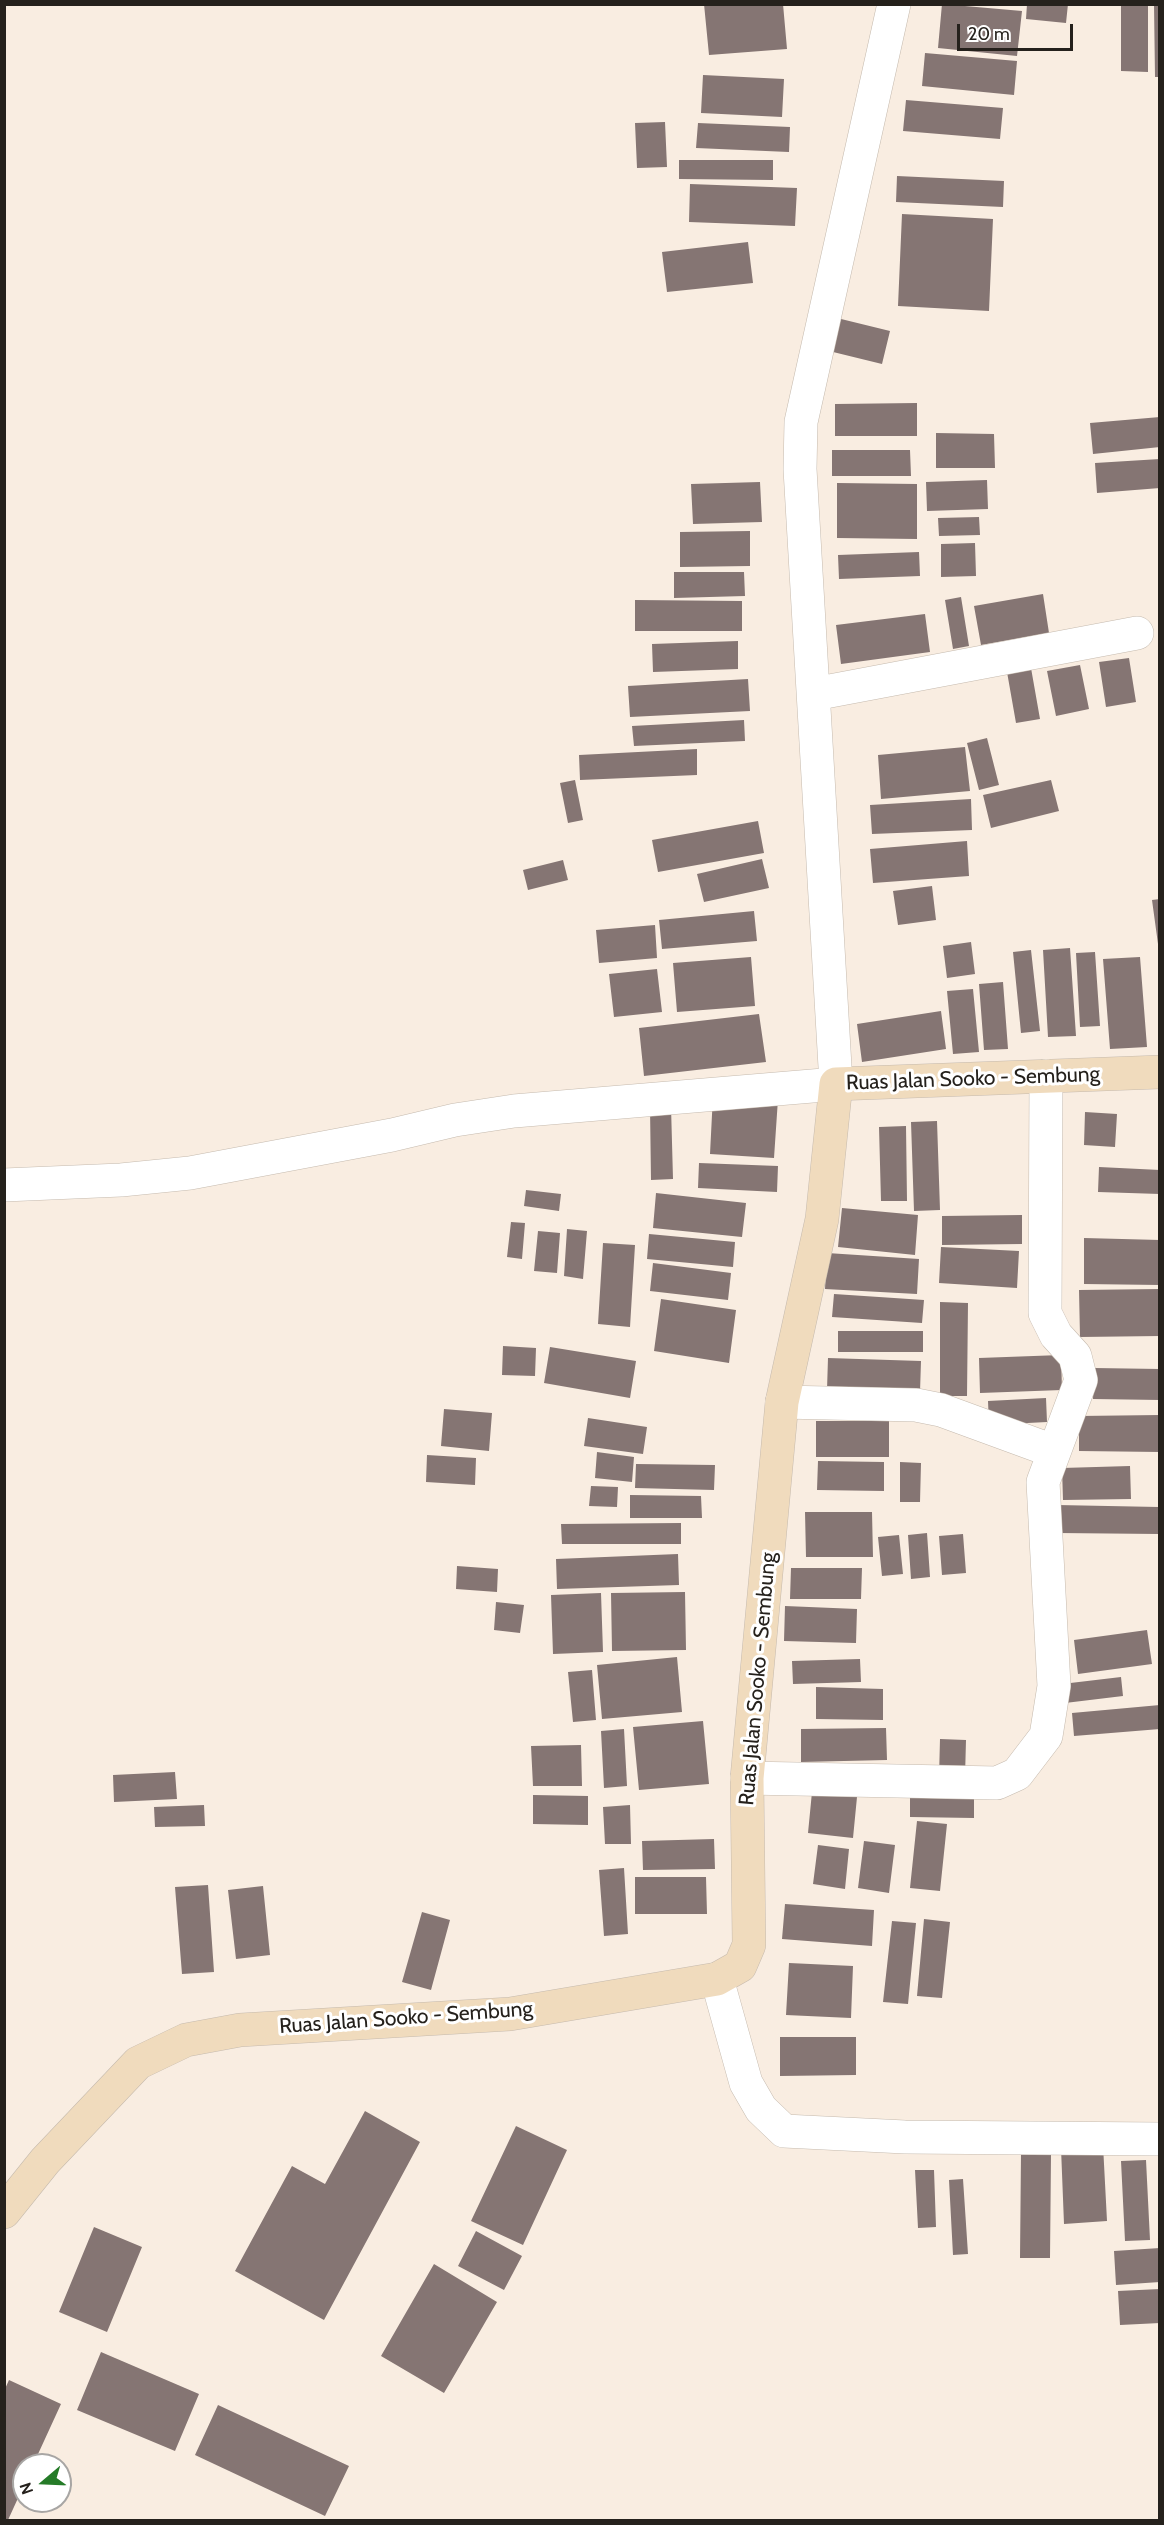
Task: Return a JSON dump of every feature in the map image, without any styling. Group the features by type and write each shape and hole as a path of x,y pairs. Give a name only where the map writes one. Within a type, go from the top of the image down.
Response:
{"main road":[{"name":"Ruas Jalan Sooko - Sembung","path":"4,2212 45,2161 138,2062 186,2040 240,2030 510,2014 717,1979 740,1966 749,1945 747,1778 782,1402 822,1219 836,1084 1160,1072"}],"street":[{"path":"4,1185 121,1180 190,1173 392,1135 455,1120 514,1111 836,1084 800,469 801,422 894,4"},
{"path":"814,694 1137,633"},
{"path":"747,1778 997,1783 1017,1774 1046,1736 1054,1686 1043,1482 1081,1380 1075,1356 1056,1335 1046,1313 1046,1076"},
{"path":"782,1402 916,1405 941,1410 1053,1451"},
{"path":"717,1979 754,2096 784,2131 905,2137 1160,2139"}],"building":[{"path":"704,4 783,4 787,49 709,55"},
{"path":"942,4 1022,11 1017,56 938,48"},
{"path":"1027,4 1068,4 1066,23 1026,19"},
{"path":"1121,4 1148,4 1148,72 1121,71"},
{"path":"1154,4 1160,4 1160,77 1155,77"},
{"path":"925,53 1017,61 1014,95 922,86"},
{"path":"703,75 784,79 782,117 701,113"},
{"path":"906,100 1003,108 1000,139 903,131"},
{"path":"665,122 667,167 637,168 635,123"},
{"path":"698,123 790,127 789,152 696,148"},
{"path":"679,160 773,160 773,180 679,179"},
{"path":"897,176 1004,181 1003,207 896,202"},
{"path":"690,184 797,188 795,226 689,222"},
{"path":"902,214 993,219 989,311 898,306"},
{"path":"748,242 753,283 667,292 662,252"},
{"path":"837,318 890,331 882,364 829,351"},
{"path":"917,403 917,436 835,436 835,404"},
{"path":"1160,417 1160,447 1093,454 1090,423"},
{"path":"936,433 994,434 995,468 936,468"},
{"path":"832,450 910,450 911,476 832,476"},
{"path":"1160,459 1160,488 1097,493 1095,463"},
{"path":"987,480 988,509 927,511 926,482"},
{"path":"760,482 762,522 693,524 691,484"},
{"path":"837,483 917,484 917,539 837,538"},
{"path":"979,517 980,535 939,536 938,518"},
{"path":"750,531 750,566 680,567 680,532"},
{"path":"975,543 976,576 941,577 941,544"},
{"path":"919,552 920,576 839,579 838,555"},
{"path":"674,572 744,572 745,596 674,598"},
{"path":"1043,594 1049,633 981,645 974,606"},
{"path":"961,597 969,646 953,649 945,600"},
{"path":"635,600 742,601 742,631 635,631"},
{"path":"925,614 930,652 841,664 836,625"},
{"path":"738,641 738,669 653,672 652,644"},
{"path":"1129,658 1136,702 1106,707 1099,662"},
{"path":"1080,665 1089,709 1056,716 1047,671"},
{"path":"1031,668 1040,719 1016,723 1007,672"},
{"path":"748,679 750,711 630,717 628,686"},
{"path":"744,720 745,741 634,746 632,726"},
{"path":"987,738 999,785 979,790 967,743"},
{"path":"965,747 970,791 881,799 878,755"},
{"path":"697,749 697,775 580,780 579,755"},
{"path":"575,780 583,820 568,823 560,783"},
{"path":"1051,780 1059,811 991,828 983,795"},
{"path":"971,799 972,830 872,834 870,805"},
{"path":"758,821 764,853 658,872 652,840"},
{"path":"967,841 969,876 873,883 870,849"},
{"path":"762,859 769,888 704,902 697,874"},
{"path":"563,860 568,880 528,890 523,870"},
{"path":"932,886 936,920 898,925 893,891"},
{"path":"1160,899 1160,944 1158,944 1152,900"},
{"path":"754,911 757,941 662,949 659,920"},
{"path":"655,925 657,958 599,963 596,930"},
{"path":"971,942 975,974 947,978 943,946"},
{"path":"1070,948 1076,1036 1048,1037 1043,950"},
{"path":"1031,950 1040,1031 1021,1033 1013,952"},
{"path":"1095,952 1100,1026 1080,1027 1076,953"},
{"path":"751,957 755,1006 677,1012 673,963"},
{"path":"1140,957 1147,1047 1110,1049 1103,959"},
{"path":"657,969 662,1012 614,1017 609,974"},
{"path":"1003,982 1008,1049 984,1050 979,984"},
{"path":"973,989 979,1052 953,1054 947,991"},
{"path":"941,1011 946,1049 862,1062 857,1024"},
{"path":"759,1014 766,1062 644,1076 639,1028"},
{"path":"713,1095 778,1099 774,1158 710,1154"},
{"path":"671,1106 673,1179 651,1180 650,1107"},
{"path":"1085,1112 1117,1114 1115,1147 1084,1145"},
{"path":"937,1121 940,1210 914,1211 911,1122"},
{"path":"906,1126 907,1201 881,1201 879,1127"},
{"path":"699,1163 778,1166 777,1192 698,1188"},
{"path":"1099,1167 1160,1170 1160,1194 1098,1192"},
{"path":"526,1190 561,1194 559,1211 524,1206"},
{"path":"656,1193 746,1203 742,1237 653,1228"},
{"path":"842,1208 918,1215 915,1255 838,1247"},
{"path":"1022,1215 1022,1244 942,1245 942,1216"},
{"path":"511,1222 525,1223 522,1259 507,1257"},
{"path":"567,1229 587,1231 583,1279 564,1276"},
{"path":"538,1231 560,1233 557,1273 534,1271"},
{"path":"649,1234 735,1242 733,1267 647,1259"},
{"path":"1084,1238 1160,1240 1160,1285 1084,1284"},
{"path":"603,1243 635,1245 630,1327 598,1324"},
{"path":"941,1247 1019,1251 1017,1288 939,1283"},
{"path":"827,1253 919,1259 917,1294 825,1289"},
{"path":"653,1263 731,1273 728,1300 650,1291"},
{"path":"1160,1289 1160,1336 1080,1337 1079,1290"},
{"path":"834,1294 924,1300 922,1323 832,1317"},
{"path":"661,1299 736,1310 729,1363 654,1351"},
{"path":"940,1302 968,1303 967,1396 940,1396"},
{"path":"838,1331 923,1331 923,1352 838,1352"},
{"path":"503,1346 536,1348 535,1376 502,1375"},
{"path":"550,1347 636,1361 630,1398 544,1383"},
{"path":"1061,1355 1062,1390 980,1393 979,1358"},
{"path":"828,1358 921,1361 920,1392 827,1390"},
{"path":"1094,1368 1160,1369 1160,1400 1093,1399"},
{"path":"1046,1398 1047,1422 989,1425 988,1401"},
{"path":"444,1409 492,1413 489,1451 441,1446"},
{"path":"1160,1415 1160,1452 1079,1451 1079,1416"},
{"path":"588,1418 647,1427 643,1454 584,1446"},
{"path":"816,1421 889,1421 889,1457 816,1457"},
{"path":"597,1452 634,1457 632,1482 595,1478"},
{"path":"427,1455 476,1458 475,1485 426,1482"},
{"path":"818,1461 884,1462 884,1491 817,1490"},
{"path":"900,1462 921,1463 920,1502 900,1502"},
{"path":"636,1464 715,1465 714,1490 635,1488"},
{"path":"1130,1466 1131,1499 1063,1500 1062,1468"},
{"path":"591,1486 618,1487 617,1507 589,1506"},
{"path":"630,1495 701,1496 702,1518 630,1518"},
{"path":"1057,1505 1159,1507 1159,1534 1058,1533"},
{"path":"805,1512 872,1512 873,1557 806,1557"},
{"path":"681,1523 681,1544 562,1544 561,1524"},
{"path":"927,1533 930,1577 911,1579 908,1535"},
{"path":"963,1534 966,1573 942,1575 939,1536"},
{"path":"899,1535 903,1574 882,1576 878,1537"},
{"path":"678,1554 679,1585 557,1589 556,1559"},
{"path":"457,1566 498,1569 497,1592 456,1589"},
{"path":"791,1568 862,1568 861,1599 790,1599"},
{"path":"685,1592 686,1650 612,1651 611,1593"},
{"path":"601,1593 603,1652 553,1654 551,1595"},
{"path":"496,1602 524,1605 520,1633 494,1630"},
{"path":"785,1606 857,1609 856,1643 784,1641"},
{"path":"1147,1630 1152,1664 1078,1674 1074,1640"},
{"path":"677,1657 682,1712 602,1719 597,1665"},
{"path":"860,1659 861,1682 793,1684 792,1661"},
{"path":"592,1670 596,1720 573,1722 568,1672"},
{"path":"1121,1677 1123,1696 1065,1703 1062,1684"},
{"path":"816,1687 883,1689 883,1720 816,1719"},
{"path":"1160,1705 1160,1729 1074,1736 1072,1713"},
{"path":"703,1721 709,1784 639,1790 633,1727"},
{"path":"886,1728 887,1760 801,1762 801,1729"},
{"path":"624,1729 627,1786 604,1788 601,1731"},
{"path":"940,1739 966,1740 965,1777 939,1777"},
{"path":"581,1745 582,1786 533,1786 531,1746"},
{"path":"175,1772 177,1799 114,1802 113,1775"},
{"path":"910,1791 974,1792 974,1818 910,1817"},
{"path":"812,1792 857,1797 853,1838 808,1833"},
{"path":"533,1795 588,1796 588,1825 533,1824"},
{"path":"204,1805 205,1826 155,1827 154,1807"},
{"path":"630,1805 631,1844 605,1844 603,1807"},
{"path":"917,1821 947,1824 940,1891 910,1888"},
{"path":"714,1839 715,1869 643,1870 642,1841"},
{"path":"864,1841 895,1845 889,1893 858,1888"},
{"path":"818,1845 849,1849 845,1889 813,1884"},
{"path":"624,1868 628,1934 604,1936 599,1870"},
{"path":"635,1877 706,1877 707,1914 635,1914"},
{"path":"208,1885 214,1972 182,1974 175,1887"},
{"path":"263,1886 270,1955 236,1959 228,1890"},
{"path":"785,1904 874,1910 872,1946 782,1939"},
{"path":"422,1912 450,1920 431,1990 402,1982"},
{"path":"924,1919 950,1922 942,1998 917,1996"},
{"path":"892,1921 916,1923 908,2004 883,2002"},
{"path":"789,1963 853,1966 851,2018 786,2015"},
{"path":"780,2037 856,2037 856,2075 780,2076"},
{"path":"365,2111 420,2142 324,2320 235,2271 292,2166 325,2184"},
{"path":"516,2126 567,2150 523,2245 471,2221"},
{"path":"1103,2145 1107,2221 1064,2224 1061,2148"},
{"path":"1021,2153 1051,2154 1050,2258 1020,2258"},
{"path":"1146,2160 1150,2240 1125,2241 1121,2161"},
{"path":"915,2170 934,2170 936,2227 918,2228"},
{"path":"963,2179 968,2254 953,2255 949,2180"},
{"path":"94,2227 142,2247 107,2332 59,2312"},
{"path":"476,2231 522,2256 504,2290 458,2266"},
{"path":"1160,2248 1160,2282 1116,2285 1114,2251"},
{"path":"434,2264 497,2302 444,2393 381,2356"},
{"path":"1160,2289 1160,2323 1120,2325 1118,2291"},
{"path":"101,2352 199,2394 175,2451 77,2410"},
{"path":"9,2380 61,2404 39,2453 12,2453 12,2511 8,2520 4,2520 4,2391"},
{"path":"218,2405 349,2466 325,2516 195,2455"}]}
